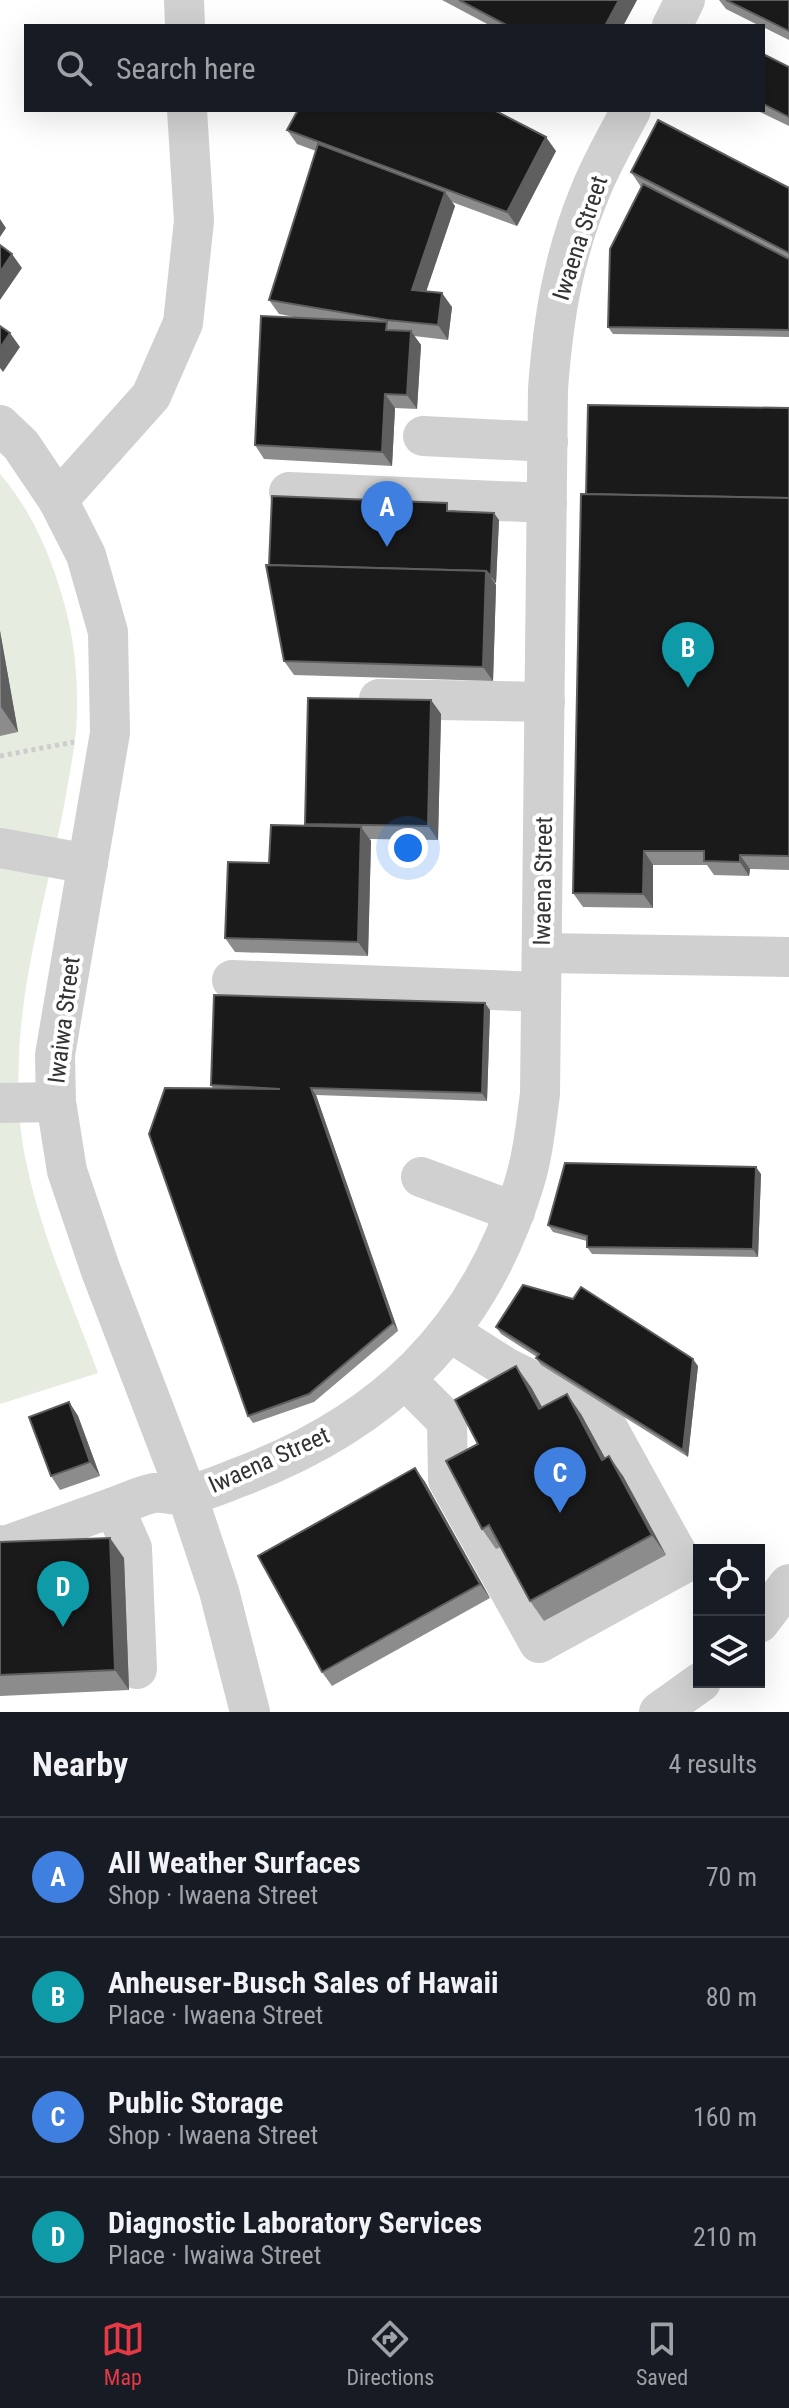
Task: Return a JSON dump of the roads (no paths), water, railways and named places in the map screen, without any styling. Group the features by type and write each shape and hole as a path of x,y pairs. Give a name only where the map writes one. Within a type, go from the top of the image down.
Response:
{"street":[{"path":"184,0 185,24"},
{"path":"673,24 685,0"},
{"path":"58,500 151,396 183,323 194,221 187,112"},
{"name":"Iwaena Street","path":"0,1545 5,1546 154,1493 187,1495 235,1479 292,1455 355,1421 406,1380 450,1332 480,1287 501,1247 515,1212 532,1151 540,1094 552,333 564,268 590,192 630,112"},
{"name":"Iwaiwa Street","path":"0,425 21,445 58,500 86,555 108,632 110,733 55,1055 56,1102 67,1171 101,1271 187,1495 219,1591 240,1702"},
{"path":"423,436 548,442"},
{"path":"289,492 547,503"},
{"path":"339,699 545,702"},
{"path":"0,848 88,864"},
{"path":"542,953 789,957"},
{"path":"232,980 541,992"},
{"path":"0,1103 56,1102"},
{"path":"421,1177 515,1212"},
{"path":"406,1380 447,1421 448,1480 539,1643 683,1564 600,1414 507,1368 450,1332"},
{"path":"447,1421 507,1368"},
{"path":"114,1507 132,1548 137,1669"},
{"path":"764,1616 789,1584"},
{"path":"659,1712 693,1688"}],"place":[{"name":"All Weather Surfaces","path":"387,547"},
{"name":"Anheuser-Busch Sales of Hawaii","path":"688,688"},
{"name":"Public Storage","path":"560,1513"},
{"name":"Diagnostic Laboratory Services","path":"63,1627"}]}
